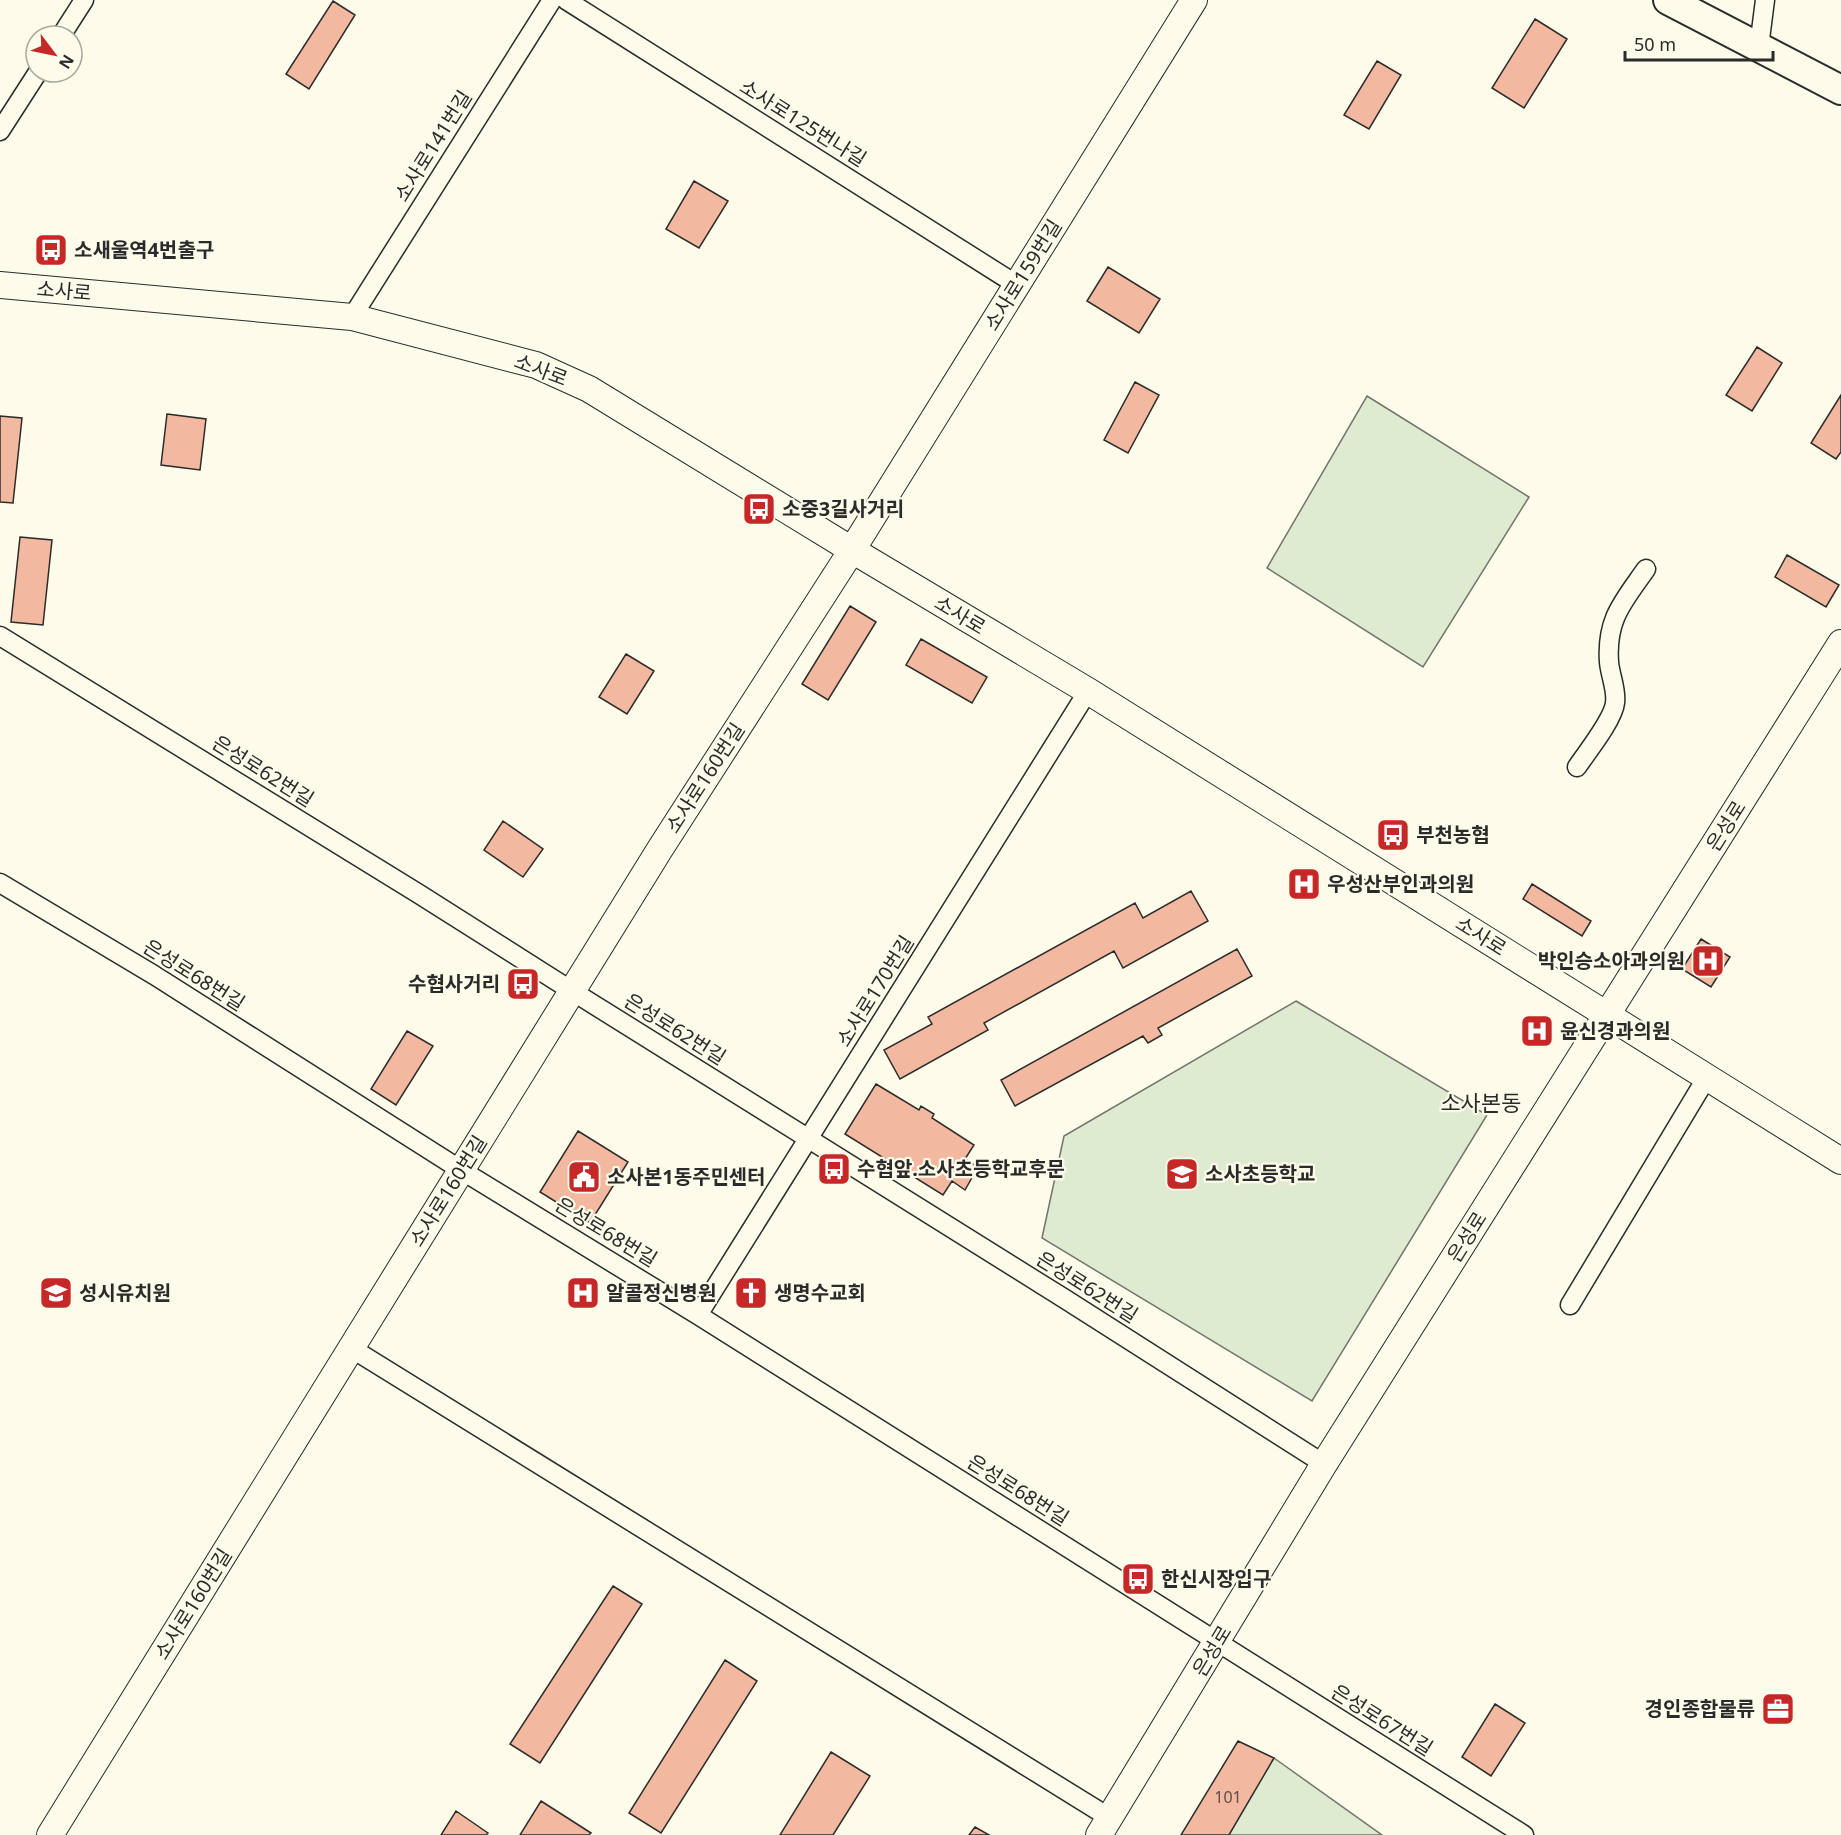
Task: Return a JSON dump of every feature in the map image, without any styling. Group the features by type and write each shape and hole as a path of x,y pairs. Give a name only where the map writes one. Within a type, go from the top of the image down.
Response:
{"main road":[{"path":"1668,0 1841,90"}],"street":[{"path":"69,24 84,0"},
{"name":"소사로141번길","path":"352,316 552,0"},
{"name":"소사로125번나길","path":"566,0 1017,285"},
{"name":"소사로159번길","path":"852,550 1194,0"},
{"path":"1759,47 1765,0"},
{"path":"0,131 30,84"},
{"name":"소사로","path":"0,285 352,316 536,365 589,389 1088,691 1841,1161"},
{"name":"소사로160번길","path":"50,1835 660,849 852,550"},
{"path":"1577,767 1612,713 1616,702 1609,661 1608,639 1611,624 1618,609 1646,569"},
{"name":"은성로62번길","path":"0,636 400,882 1324,1464"},
{"name":"은성로","path":"1104,1826 1324,1464 1841,643"},
{"name":"소사로170번길","path":"698,1315 1088,691"},
{"name":"은성로68번길","path":"0,883 154,975 1217,1643"},
{"path":"1570,1305 1707,1077"},
{"path":"351,1348 1104,1826"},
{"name":"은성로67번길","path":"1217,1643 1524,1835"}],"green space":[{"path":"1367,396 1529,497 1423,667 1267,568"},
{"path":"1296,1001 1487,1115 1312,1401 1042,1238 1064,1136"},
{"path":"1274,1758 1382,1835 1220,1835"}],"building":[{"path":"333,1 355,15 309,89 286,74"},
{"path":"1535,19 1567,39 1524,108 1492,88"},
{"path":"1377,61 1401,75 1369,129 1344,115"},
{"path":"694,181 728,201 699,248 666,229"},
{"path":"1108,267 1160,299 1139,333 1087,301"},
{"path":"1757,347 1782,363 1752,411 1726,395"},
{"path":"1135,382 1159,395 1128,453 1104,440"},
{"path":"1841,395 1841,452 1836,459 1811,443"},
{"path":"167,414 206,419 200,470 161,465"},
{"path":"0,416 22,418 13,503 0,502"},
{"path":"20,537 52,540 43,625 11,622"},
{"path":"1787,555 1839,585 1826,607 1775,577"},
{"path":"850,606 876,622 828,700 802,684"},
{"path":"921,639 987,677 972,703 906,665"},
{"path":"626,654 654,671 627,714 599,697"},
{"path":"503,821 543,849 523,877 484,850"},
{"path":"1532,884 1591,921 1582,936 1523,899"},
{"path":"1191,891 1208,921 1123,968 1114,951 984,1023 988,1030 900,1079 884,1050 932,1024 928,1017 1135,903 1143,918"},
{"path":"1701,939 1730,957 1711,987 1682,969"},
{"path":"1237,949 1252,976 1158,1028 1162,1035 1148,1043 1143,1036 1015,1106 1001,1080"},
{"path":"407,1031 433,1046 396,1105 371,1089"},
{"path":"876,1084 919,1110 921,1106 934,1114 932,1118 974,1145 965,1159 978,1167 965,1190 952,1181 943,1195 845,1134"},
{"name":"소사본1동주민센터","path":"578,1131 628,1162 590,1223 540,1192"},
{"path":"613,1586 642,1604 540,1763 510,1744"},
{"path":"725,1660 757,1681 661,1833 629,1813"},
{"path":"1495,1704 1525,1723 1491,1776 1462,1757"},
{"path":"1238,1741 1274,1758 1229,1835 1181,1835"},
{"path":"831,1752 870,1776 833,1835 780,1835"},
{"path":"541,1801 591,1833 589,1835 520,1835"},
{"path":"456,1811 488,1833 486,1835 441,1835"},
{"path":"975,1827 989,1835 969,1835"}],"place":[{"name":"소새울역4번출구","path":"51,250"},
{"name":"소중3길사거리","path":"759,509"},
{"name":"부천농협","path":"1393,835"},
{"name":"우성산부인과의원","path":"1304,884"},
{"name":"박인승소아과의원","path":"1708,961"},
{"name":"수협사거리","path":"523,984"},
{"name":"윤신경과의원","path":"1537,1031"},
{"name":"수협앞.소사초등학교후문","path":"834,1169"},
{"name":"소사초등학교","path":"1182,1174"},
{"name":"소사본1동주민센터","path":"584,1177"},
{"name":"성시유치원","path":"56,1293"},
{"name":"알콜정신병원","path":"583,1293"},
{"name":"생명수교회","path":"751,1293"},
{"name":"한신시장입구","path":"1138,1579"},
{"name":"경인종합물류","path":"1778,1709"}],"district":[{"name":"소사본동","path":"1481,1103"}]}
